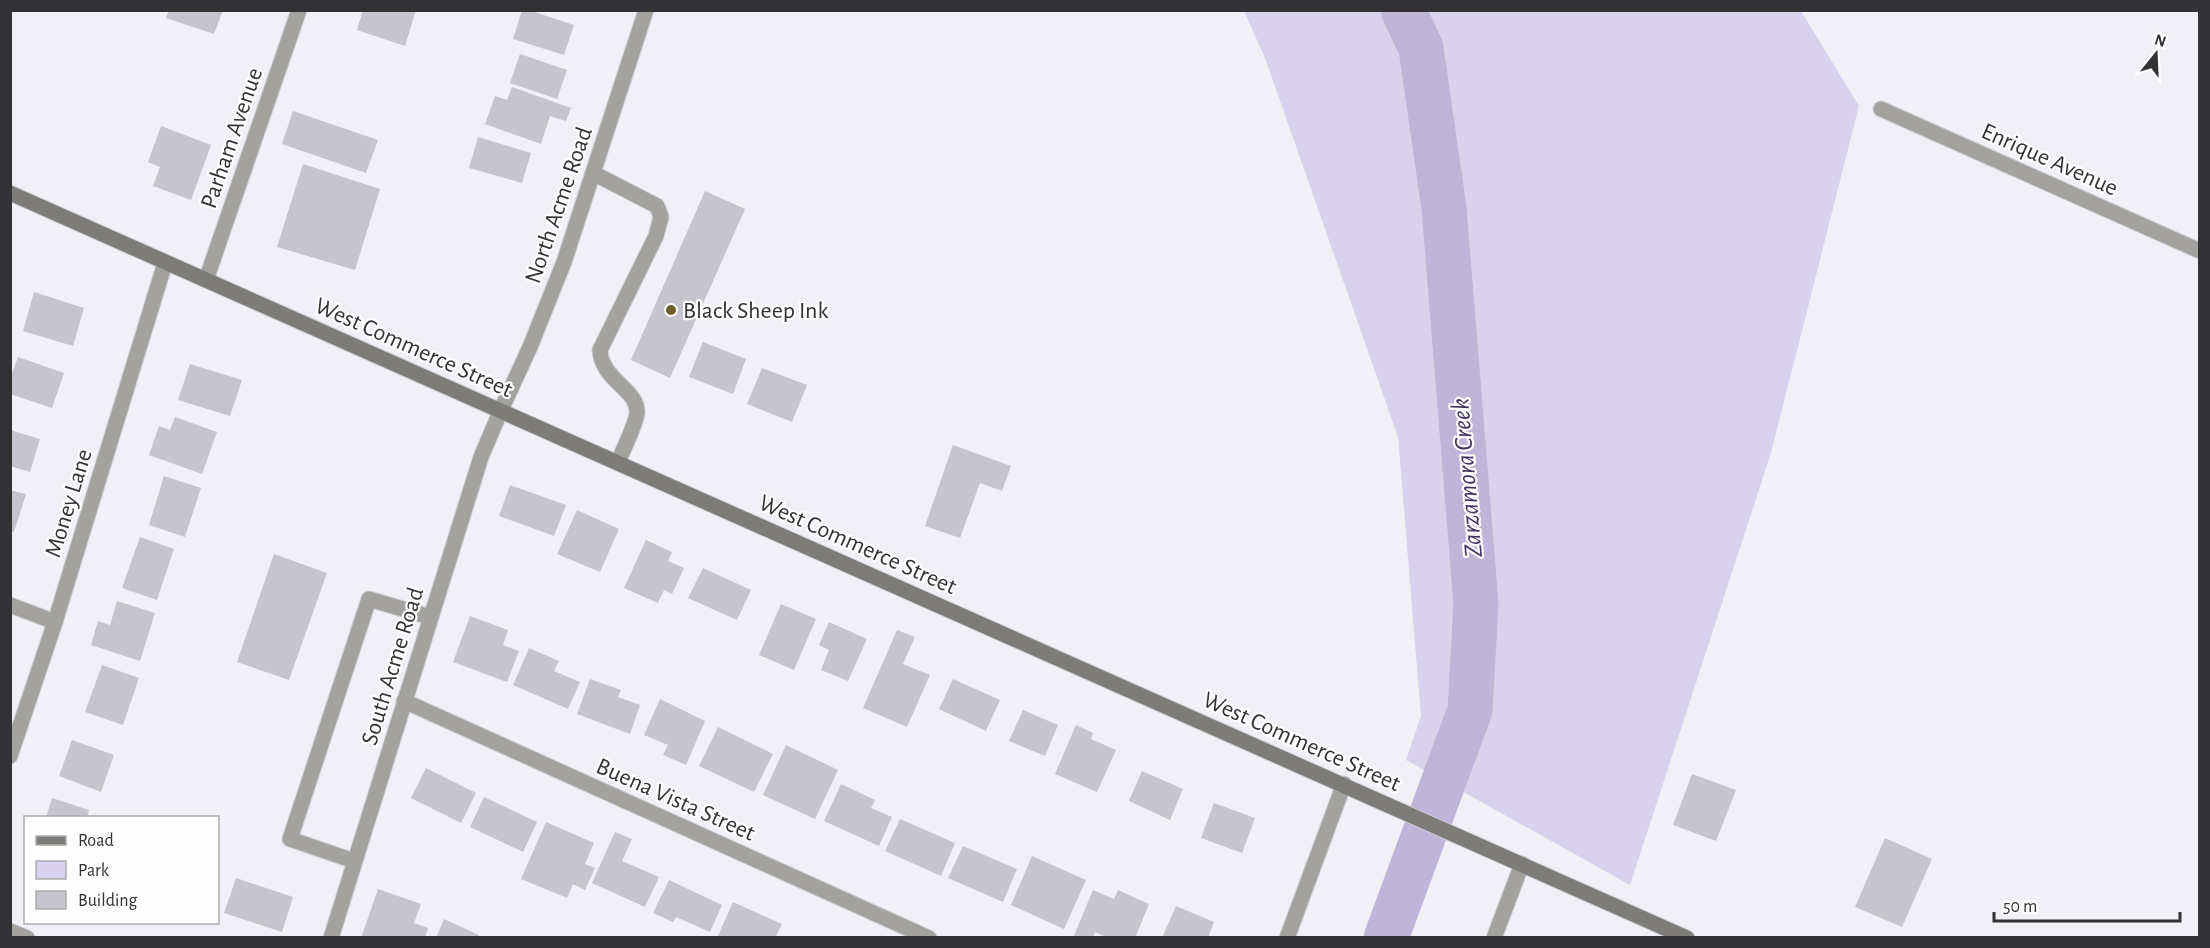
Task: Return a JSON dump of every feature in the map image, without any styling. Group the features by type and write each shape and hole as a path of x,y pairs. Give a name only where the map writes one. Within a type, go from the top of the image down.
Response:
{"main road":[{"name":"West Commerce Street","path":"10,193 1687,938"}],"street":[{"name":"Parham Avenue","path":"206,280 299,10"},
{"name":"North Acme Road","path":"501,410 530,347 564,262 646,10"},
{"name":"Enrique Avenue","path":"1881,109 2199,251"},
{"path":"593,173 657,206 661,217 656,236 600,350 600,358 608,373 634,399 637,412 618,462"},
{"name":"Money Lane","path":"10,756 55,622 165,263"},
{"name":"South Acme Road","path":"331,938 481,457 501,410"},
{"path":"354,861 290,839 369,599 430,617"},
{"path":"10,605 55,622"},
{"name":"Buena Vista Street","path":"404,702 929,938"},
{"path":"1287,938 1344,784"},
{"path":"1494,938 1522,864"},
{"path":"10,932 27,938"}],"green space":[{"path":"1244,11 1801,11 1859,106 1771,453 1630,885 1406,760 1421,716 1398,437 1265,58"}],"building":[{"path":"169,10 223,10 214,34 166,18"},
{"path":"363,10 416,10 405,46 357,30"},
{"path":"522,10 574,25 564,55 513,39"},
{"path":"520,54 567,70 557,99 510,83"},
{"path":"512,87 571,108 566,121 550,116 541,144 485,124 495,96 507,100"},
{"path":"293,111 378,140 366,173 282,144"},
{"path":"161,126 211,145 191,200 153,186 160,167 148,162"},
{"path":"478,137 531,153 522,183 469,168"},
{"path":"303,164 380,189 355,270 277,247"},
{"path":"705,191 745,209 670,378 631,360"},
{"path":"34,292 84,308 73,346 23,331"},
{"path":"703,342 746,359 733,394 689,377"},
{"path":"18,357 64,373 52,408 10,394 10,378"},
{"path":"190,364 242,380 230,416 178,400"},
{"path":"762,368 807,385 792,422 747,404"},
{"path":"175,417 217,432 202,474 149,455 159,426 170,430"},
{"path":"10,430 40,439 30,472 10,466"},
{"path":"953,445 1011,466 1002,491 980,483 960,538 925,526"},
{"path":"164,476 201,488 185,537 149,525"},
{"path":"510,485 566,505 554,536 499,516"},
{"path":"10,490 26,494 14,532 10,531"},
{"path":"577,510 619,529 600,572 557,554"},
{"path":"140,537 174,549 157,600 122,588"},
{"path":"646,540 672,552 668,561 684,568 672,594 664,590 658,603 624,588"},
{"path":"274,554 327,573 289,680 237,662"},
{"path":"703,568 751,590 737,620 688,598"},
{"path":"117,601 155,613 140,661 91,645 98,621 110,625"},
{"path":"781,604 816,619 794,670 759,655"},
{"path":"470,616 508,630 503,645 519,651 507,682 453,662"},
{"path":"829,622 867,639 848,681 821,670 829,650 819,645"},
{"path":"897,630 915,637 903,664 930,675 907,727 863,708"},
{"path":"529,648 559,661 554,671 580,682 568,709 513,685"},
{"path":"102,665 139,678 123,725 85,712"},
{"path":"590,679 621,690 618,697 640,705 630,734 577,714"},
{"path":"953,679 1000,700 986,731 939,709"},
{"path":"660,699 705,721 686,765 663,755 668,745 644,735"},
{"path":"1023,710 1058,725 1045,756 1009,741"},
{"path":"1076,725 1093,733 1091,739 1116,750 1097,792 1055,774"},
{"path":"718,727 773,754 754,792 699,766"},
{"path":"72,740 114,755 101,792 59,776"},
{"path":"786,745 838,770 815,819 763,795"},
{"path":"426,768 476,793 461,823 411,798"},
{"path":"1142,771 1183,789 1170,820 1129,801"},
{"path":"1692,774 1736,790 1716,841 1673,825"},
{"path":"841,784 875,800 871,808 892,817 879,846 824,821"},
{"path":"484,797 537,822 523,852 470,827"},
{"path":"52,798 89,810 88,816 47,816"},
{"path":"1214,803 1255,818 1242,853 1201,838"},
{"path":"900,819 955,843 941,876 885,851"},
{"path":"546,822 594,843 585,864 595,868 585,890 573,884 567,898 521,879"},
{"path":"615,832 632,839 622,861 659,877 645,907 592,883"},
{"path":"1885,838 1932,859 1902,927 1855,907"},
{"path":"963,846 1017,869 1003,902 948,878"},
{"path":"1032,856 1086,880 1064,929 1011,905"},
{"path":"236,878 293,897 282,932 224,913"},
{"path":"669,880 722,905 710,932 676,917 673,922 653,913"},
{"path":"378,889 421,904 414,923 428,928 425,938 361,938"},
{"path":"1093,890 1114,899 1118,890 1149,904 1135,938 1108,938 1095,932 1093,938 1073,938"},
{"path":"733,902 782,924 775,938 717,938"},
{"path":"1176,906 1214,922 1208,938 1162,938"},
{"path":"444,919 479,935 478,938 436,938"}],"waterway":[{"name":"Zarzamora Creek","path":"1386,938 1470,710 1476,604 1444,208 1421,48 1403,10"}],"place":[{"name":"Black Sheep Ink","path":"671,310"}]}
